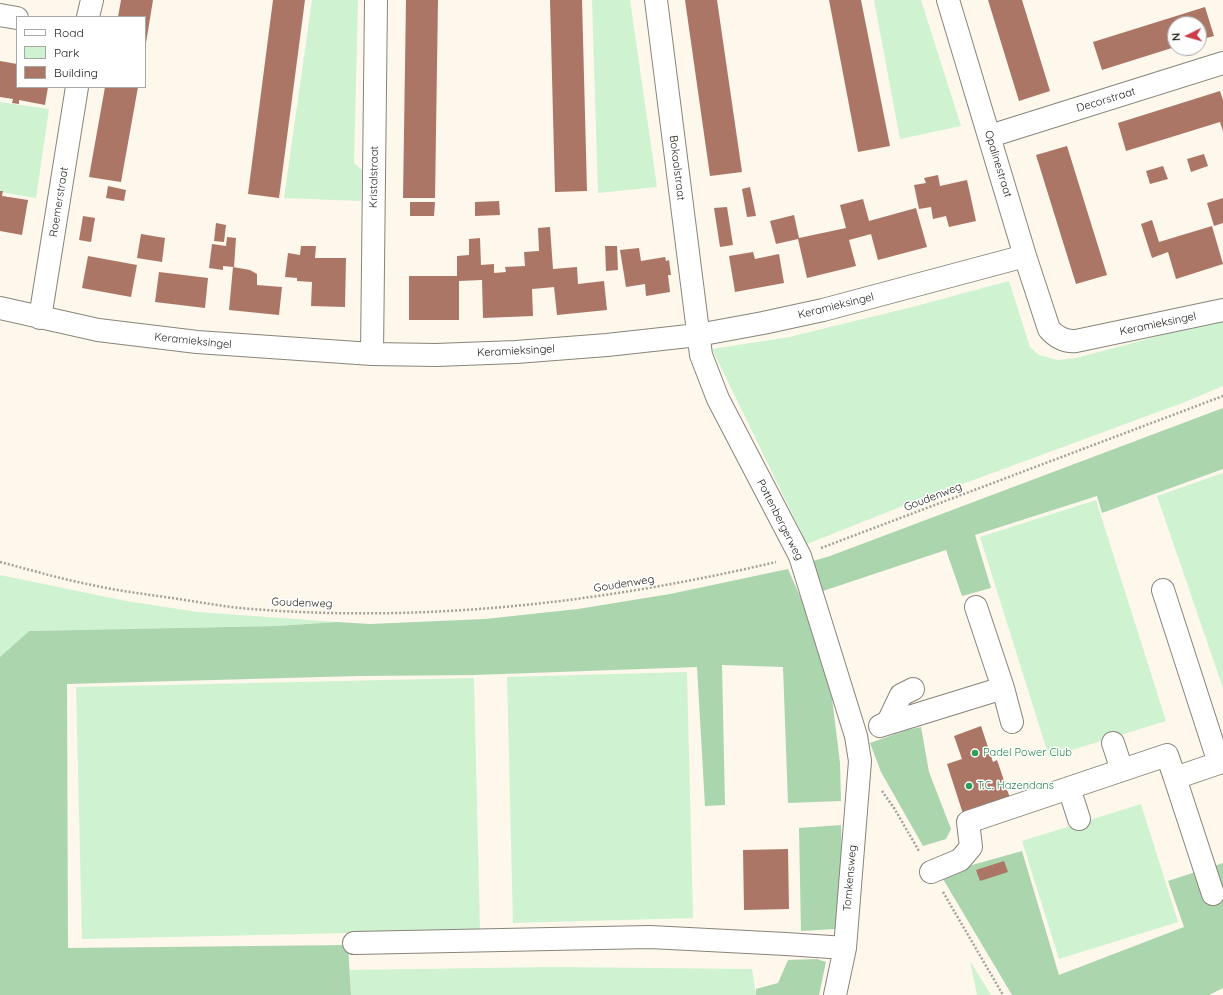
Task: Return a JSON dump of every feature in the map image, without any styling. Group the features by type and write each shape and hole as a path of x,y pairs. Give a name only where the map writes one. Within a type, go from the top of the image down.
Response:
{"street":[{"path":"88,16 92,0"},
{"name":"Kristalstraat","path":"372,354 376,0"},
{"name":"Bokaalstraat","path":"656,0 700,345"},
{"name":"Opalinestraat","path":"948,0 1025,256 1049,329"},
{"path":"0,15 16,18"},
{"name":"Decorstraat","path":"990,136 1223,63"},
{"name":"Roemerstraat","path":"40,318 77,88"},
{"name":"Keramieksingel","path":"0,308 98,330 197,342 372,354 436,355 543,350 607,345 700,345 823,310 1025,256"},
{"name":"Keramieksingel","path":"1049,329 1054,335 1068,342 1223,310"},
{"name":"Pottenbergerweg","path":"700,345 718,399 800,556 856,736 860,761"},
{"path":"1163,590 1221,762 1175,778"},
{"path":"976,607 1003,688 1012,722"},
{"path":"856,736 883,725 1003,688"},
{"path":"883,725 888,722 901,695 913,689"},
{"path":"1113,743 1122,770"},
{"path":"931,872 960,860 971,847 968,822 1167,755 1213,894"},
{"name":"Tomkensweg","path":"835,995 845,948 860,761"},
{"path":"1069,788 1079,820"},
{"path":"354,943 650,936 845,948"}],"path":[{"name":"Goudenweg","path":"0,562 93,586 238,608 280,611 370,613 458,610 544,604 665,585 800,556 1223,396"}],"green space":[{"path":"312,0 358,0 354,163 362,170 361,201 284,198"},
{"path":"592,0 630,0 657,187 598,193"},
{"path":"874,0 921,0 961,126 900,139"},
{"path":"0,102 49,109 36,198 0,192"},
{"path":"1009,281 1030,347 1039,355 1057,360 1076,358 1223,319 1223,386 1185,402 903,506 807,544 712,349 789,337 912,307"},
{"path":"1223,408 1223,469 1102,513 1097,496 975,535 991,588 962,596 946,550 823,591 813,561 830,556"},
{"path":"1223,473 1223,688 1157,496"},
{"path":"1096,500 1166,721 1049,757 980,537"},
{"path":"788,569 805,608 832,698 840,763 841,801 788,803 783,667 722,665 725,805 705,806 697,667 475,675 359,676 67,684 68,948 348,945 351,995 0,995 0,657 29,631 277,626 337,622 370,624 485,619 578,609 670,594"},
{"path":"0,575 126,601 198,612 337,622 277,626 29,631 0,657"},
{"path":"687,672 693,918 513,923 507,677"},
{"path":"474,678 480,930 82,939 76,687"},
{"path":"921,727 929,772 951,829 946,839 923,846 881,772 870,743 907,730"},
{"path":"1141,804 1178,922 1059,959 1022,841"},
{"path":"841,825 842,857 835,929 801,931 799,828"},
{"path":"1022,851 1059,975 1184,927 1168,881 1223,863 1223,988 1209,995 1012,995 940,874"},
{"path":"817,959 826,962 819,995 756,995 756,989 778,983 788,960"},
{"path":"970,961 991,995 977,995"},
{"path":"552,967 752,969 756,995 351,995 350,970"}],"building":[{"path":"121,0 153,0 146,43 146,16 118,16"},
{"path":"273,0 305,0 279,198 248,194"},
{"path":"406,0 438,0 435,198 403,198"},
{"path":"550,0 582,0 587,191 555,192"},
{"path":"685,0 717,0 742,172 710,176"},
{"path":"829,0 861,0 890,146 858,152"},
{"path":"988,0 1022,0 1050,91 1019,101"},
{"path":"1205,7 1214,36 1207,38 1207,16 1176,16"},
{"path":"1167,19 1167,50 1102,70 1093,42"},
{"path":"0,61 16,64 16,88 48,88 45,105 19,100 19,104 12,103 13,99 0,97"},
{"path":"105,88 138,88 121,182 89,177"},
{"path":"1220,91 1223,100 1223,131 1220,122 1126,151 1118,123"},
{"path":"1067,146 1107,275 1076,284 1036,155"},
{"path":"1204,154 1208,166 1191,172 1187,159"},
{"path":"1163,166 1168,179 1150,184 1146,171"},
{"path":"938,175 940,186 967,180 976,221 949,227 946,216 933,219 931,207 919,209 914,185 926,183 924,178"},
{"path":"108,186 126,190 124,201 106,198"},
{"path":"750,187 756,216 747,217 742,189"},
{"path":"0,191 3,191 2,196 28,200 22,235 0,231"},
{"path":"1223,198 1223,223 1214,226 1207,203"},
{"path":"863,199 869,221 916,208 927,247 878,260 871,234 849,240 856,266 807,278 798,239 776,244 770,221 794,215 799,238 846,228 840,205"},
{"path":"499,201 500,215 475,216 475,202"},
{"path":"410,202 435,202 434,216 410,216"},
{"path":"727,207 733,245 720,247 714,208"},
{"path":"83,216 95,218 91,242 79,240"},
{"path":"1152,220 1159,242 1212,226 1223,264 1176,279 1168,252 1152,258 1141,224"},
{"path":"216,223 226,225 224,242 214,241"},
{"path":"550,227 553,269 577,267 578,284 604,281 607,310 557,315 554,287 532,289 533,316 483,318 482,280 459,281 459,320 409,320 409,276 457,276 457,256 469,255 469,239 480,238 481,265 494,264 494,273 506,272 505,267 525,266 524,252 539,251 538,228"},
{"path":"141,234 165,238 162,262 137,258"},
{"path":"227,237 236,238 234,267 223,266 223,270 209,268 212,244 226,246"},
{"path":"301,246 316,246 315,258 346,258 345,307 311,306 312,282 297,281 297,278 285,277 288,253 300,255"},
{"path":"605,246 617,246 618,270 606,271"},
{"path":"639,248 641,261 665,257 666,261 669,260 671,275 668,275 670,292 646,296 645,284 626,287 620,250"},
{"path":"753,252 755,259 779,254 784,283 735,292 729,256"},
{"path":"88,256 137,265 131,297 82,288"},
{"path":"233,267 250,270 257,274 257,285 282,287 279,315 229,310"},
{"path":"159,272 208,278 205,308 155,302"},
{"path":"981,726 993,762 997,760 1011,801 964,817 947,764 962,759 954,736"},
{"path":"788,849 789,909 744,910 743,850"},
{"path":"1004,861 1008,872 980,881 976,870"}],"place":[{"name":"Padel Power Club","path":"975,753"},
{"name":"T.C. Hazendans","path":"969,786"}]}
